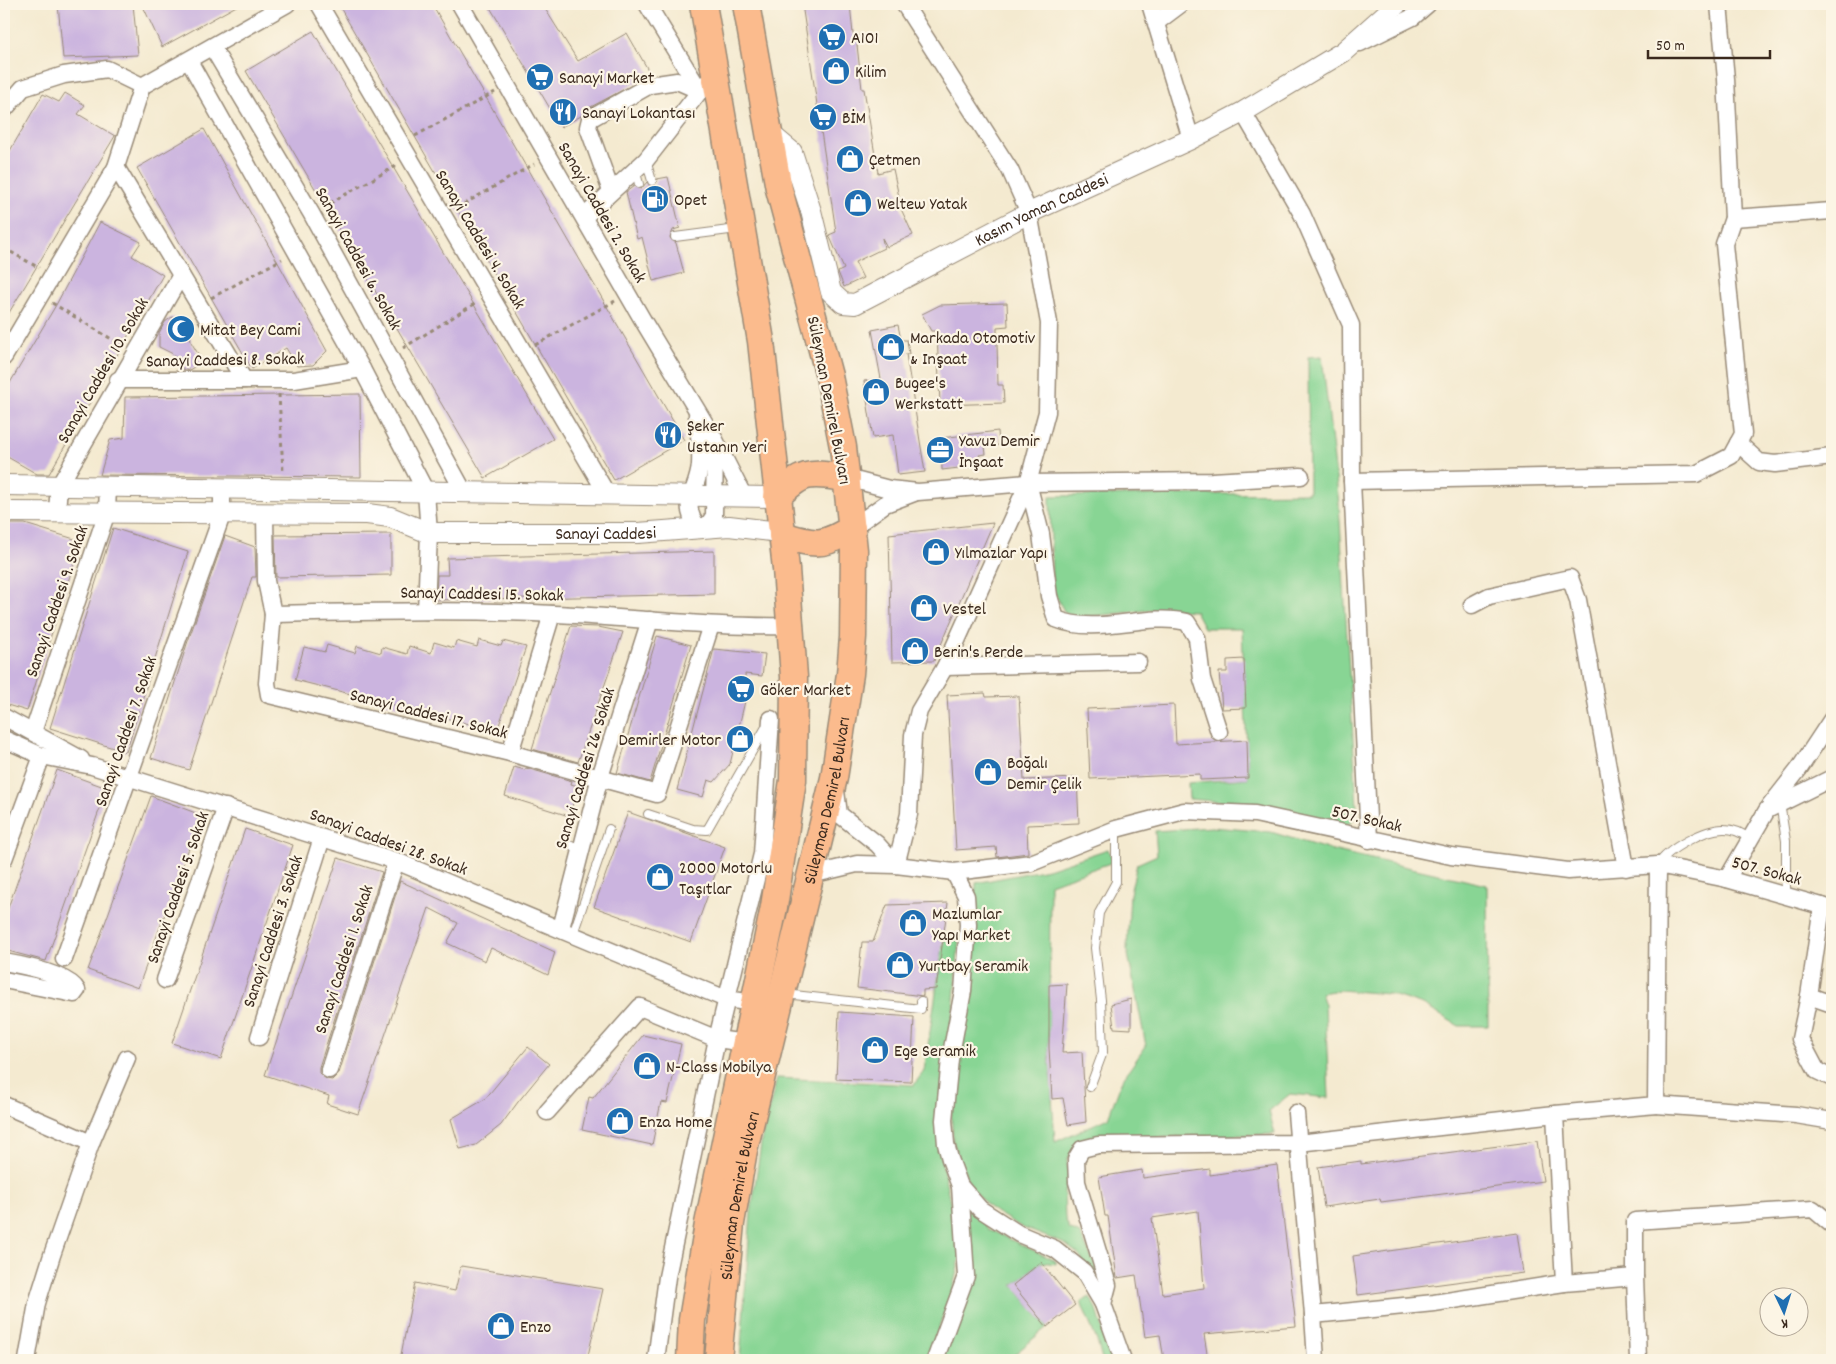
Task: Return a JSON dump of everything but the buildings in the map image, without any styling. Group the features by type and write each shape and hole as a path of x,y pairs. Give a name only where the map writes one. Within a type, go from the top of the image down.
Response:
{"highway":[{"name":"Süleyman Demirel Bulvarı","path":"703,4 707,83 742,228 761,341 782,535 794,677 793,780 774,907 745,1043 720,1223 718,1360"},
{"name":"Süleyman Demirel Bulvarı","path":"690,1360 692,1320 720,1223 744,1150 834,778 850,674 854,568 847,478 829,376 779,189 746,4"},
{"path":"777,497 801,476 821,475 847,478"},
{"path":"782,535 820,544 838,537 852,528"},
{"path":"678,1360 682,1312 720,1223"},
{"path":"720,1223 732,1318 728,1360"}],"street":[{"path":"4,357 116,167 142,86 287,4"},
{"name":"Sanayi Caddesi 4. Sokak","path":"319,4 607,494"},
{"name":"Sanayi Caddesi 2. Sokak","path":"460,4 697,413 715,440 744,497"},
{"path":"647,4 707,83"},
{"path":"896,865 909,814 914,735 919,712 945,667 1028,483 1047,412 1049,323 1029,213 1010,170 904,4"},
{"path":"1150,4 1191,139"},
{"path":"1157,22 1181,4"},
{"name":"Kasım Yaman Caddesi","path":"768,132 792,152 811,211 831,292 843,303 855,304 1029,213 1191,139 1243,112 1343,52 1396,4"},
{"path":"1343,52 1413,17 1428,4"},
{"path":"1352,481 1696,474 1730,456 1743,434 1724,244 1733,218 1726,79 1719,4"},
{"name":"Sanayi Caddesi 6. Sokak","path":"212,47 311,213 464,492"},
{"path":"189,60 362,369 426,492 428,533 426,611"},
{"path":"4,110 22,88 64,75 107,69 142,86"},
{"path":"611,191 588,126 590,119 650,85 678,81 707,83"},
{"path":"584,217 611,191 640,171 707,83"},
{"path":"1243,112 1302,214 1351,325 1352,481 1369,840"},
{"path":"116,167 244,380"},
{"path":"1733,218 1832,211"},
{"name":"Sanayi Caddesi 10. Sokak","path":"59,486 118,380 181,275"},
{"name":"Sanayi Caddesi 8. Sokak","path":"118,380 279,380 362,369"},
{"name":"Sanayi Caddesi 2. Sokak","path":"692,496 700,467 697,413"},
{"path":"692,496 688,504 689,516 702,526 714,516 715,440"},
{"path":"1738,443 1759,462 1775,464 1832,457"},
{"path":"847,478 889,490 918,492 1028,483 1212,480 1301,476"},
{"path":"1028,483 1041,534 1049,596 1056,619 1068,624 1097,625 1170,618 1187,622 1197,638 1202,679 1220,732"},
{"name":"Sanayi Caddesi","path":"4,485 777,497"},
{"path":"57,511 59,486"},
{"path":"107,512 108,487"},
{"path":"222,488 222,515"},
{"path":"852,528 885,504 918,492"},
{"name":"Sanayi Caddesi","path":"4,512 57,511 222,515 367,514 390,517 428,533 638,533 702,526 729,526 771,531 782,535"},
{"name":"Sanayi Caddesi 9. Sokak","path":"34,732 107,512"},
{"path":"265,514 266,581 273,614"},
{"name":"Sanayi Caddesi 7. Sokak","path":"64,959 222,515"},
{"path":"1472,605 1489,596 1570,578 1578,600 1626,868"},
{"name":"Sanayi Caddesi 15. Sokak","path":"273,614 426,611 552,614 710,625 790,626"},
{"name":"Sanayi Caddesi 17. Sokak","path":"273,614 267,683 269,695 510,753 657,794 710,625"},
{"path":"510,753 552,614"},
{"name":"Sanayi Caddesi 26. Sokak","path":"567,931 574,848 600,777 650,620"},
{"path":"945,667 1138,662"},
{"path":"4,717 92,766"},
{"path":"656,1360 667,1277 717,1039 762,854 771,719"},
{"path":"1727,879 1750,839 1800,769 1832,719"},
{"name":"Sanayi Caddesi 28. Sokak","path":"4,738 42,756 92,766 396,861 726,999 754,1003"},
{"path":"4,859 42,756"},
{"path":"834,778 839,814 877,844 896,865"},
{"path":"1773,806 1832,778"},
{"name":"Sanayi Caddesi 5. Sokak","path":"165,980 226,807"},
{"name":"507. Sokak","path":"811,875 857,864 896,865 954,872 1031,863 1116,829 1184,811 1255,814 1369,840 1451,856 1568,871 1658,865 1727,879 1827,907"},
{"name":"Sanayi Caddesi 3. Sokak","path":"259,1037 322,838"},
{"name":"Sanayi Caddesi 1. Sokak","path":"329,1070 396,861"},
{"path":"1656,1105 1658,865"},
{"path":"935,1360 966,1276 966,1252 960,1186 946,1144 944,1120 950,1059 963,991 968,925 966,896 954,872"},
{"path":"1827,907 1800,1039 1817,1071 1832,1078"},
{"path":"4,962 58,977 75,985 77,990 74,994 4,980"},
{"path":"1809,996 1832,1004"},
{"path":"547,1112 640,1007 717,1039 745,1043"},
{"path":"27,1360 37,1303 91,1143 127,1058"},
{"path":"4,1105 91,1143"},
{"path":"1103,1304 1108,1285 1077,1182 1076,1159 1082,1149 1098,1145 1298,1143 1555,1114 1656,1105 1796,1115 1832,1121"},
{"path":"1296,1113 1316,1360"},
{"path":"1555,1114 1564,1283"},
{"path":"960,1186 980,1209 1019,1234 1055,1249 1084,1272 1103,1304 1124,1360"},
{"path":"1638,1360 1635,1221 1812,1209 1832,1225"},
{"path":"1313,1315 1434,1303 1564,1283 1635,1277"}],"lane":[{"path":"640,171 652,181"},
{"path":"677,234 742,228"},
{"path":"648,814 693,828 707,830 771,719"},
{"path":"1773,806 1786,842 1786,896"},
{"path":"567,931 609,829"},
{"path":"1090,1087 1103,1052 1101,1000 1095,948 1099,913 1116,882 1116,829"},
{"path":"1658,865 1668,851 1716,829 1738,831 1750,839"},
{"path":"783,994 920,1009 922,1001"}],"path":[{"path":"401,144 507,85"},
{"path":"444,216 548,156"},
{"path":"311,213 410,158"},
{"path":"4,248 52,276"},
{"path":"199,305 296,251"},
{"path":"391,356 490,294"},
{"path":"524,351 628,294"},
{"path":"40,296 135,353"},
{"path":"279,380 284,489"}],"green space":[{"path":"1322,356 1339,504 1357,806 1353,820 1340,827 1248,804 1189,799 1188,783 1248,778 1242,628 1204,628 1195,611 1159,609 1075,618 1064,611 1052,588 1050,496 1309,493 1308,357"},
{"path":"1212,827 1271,832 1327,849 1487,885 1488,1026 1459,1026 1423,1005 1389,994 1339,990 1321,993 1325,1005 1329,1098 1290,1094 1269,1111 1275,1134 1084,1140 1075,1148 1067,1161 1069,1177 1064,1192 1065,1218 1069,1229 1080,1234 1102,1279 1101,1287 1078,1254 1065,1244 1021,1227 991,1209 970,1186 953,1142 951,1109 969,1003 975,948 976,883 1048,869 1108,849 1113,862 1050,884 1049,1049 1055,1142 1108,1118 1122,1080 1146,1046 1127,949 1130,894 1137,864 1157,855 1155,831"},
{"path":"944,940 959,940 941,1158 961,1255 952,1291 927,1360 740,1360 751,1213 762,1137 777,1078 914,1085 924,1071"},
{"path":"965,1208 978,1217 988,1229 1056,1261 1056,1264 1041,1262 1013,1285 1047,1327 1008,1360 941,1360 967,1292"},
{"path":"1090,1297 1098,1313 1112,1360 1102,1360 1097,1341 1081,1302"}],"place":[{"name":"A101","path":"832,37"},
{"name":"Kilim","path":"836,71"},
{"name":"Sanayi Market","path":"540,77"},
{"name":"Sanayi Lokantası","path":"563,112"},
{"name":"BİM","path":"823,117"},
{"name":"Çetmen","path":"850,159"},
{"name":"Opet","path":"655,199"},
{"name":"Weltew Yatak","path":"858,203"},
{"name":"Mitat Bey Cami","path":"181,329"},
{"name":"Markada Otomotiv & Inşaat","path":"891,347"},
{"name":"Bugee's Werkstatt","path":"876,392"},
{"name":"Şeker Ustanın Yeri","path":"668,435"},
{"name":"Yavuz Demir İnşaat","path":"940,450"},
{"name":"Yılmazlar Yapı","path":"936,552"},
{"name":"Vestel","path":"924,608"},
{"name":"Berin's Perde","path":"915,651"},
{"name":"Göker Market","path":"741,689"},
{"name":"Demirler Motor","path":"740,739"},
{"name":"Boğalı Demir Çelik","path":"988,772"},
{"name":"2000 Motorlu Taşıtlar","path":"660,877"},
{"name":"Mazlumlar Yapı Market","path":"913,923"},
{"name":"Yurtbay Seramik","path":"900,965"},
{"name":"Ege Seramik","path":"875,1050"},
{"name":"N-Class Mobilya","path":"647,1066"},
{"name":"Enza Home","path":"620,1121"},
{"name":"Enzo","path":"501,1326"}]}
